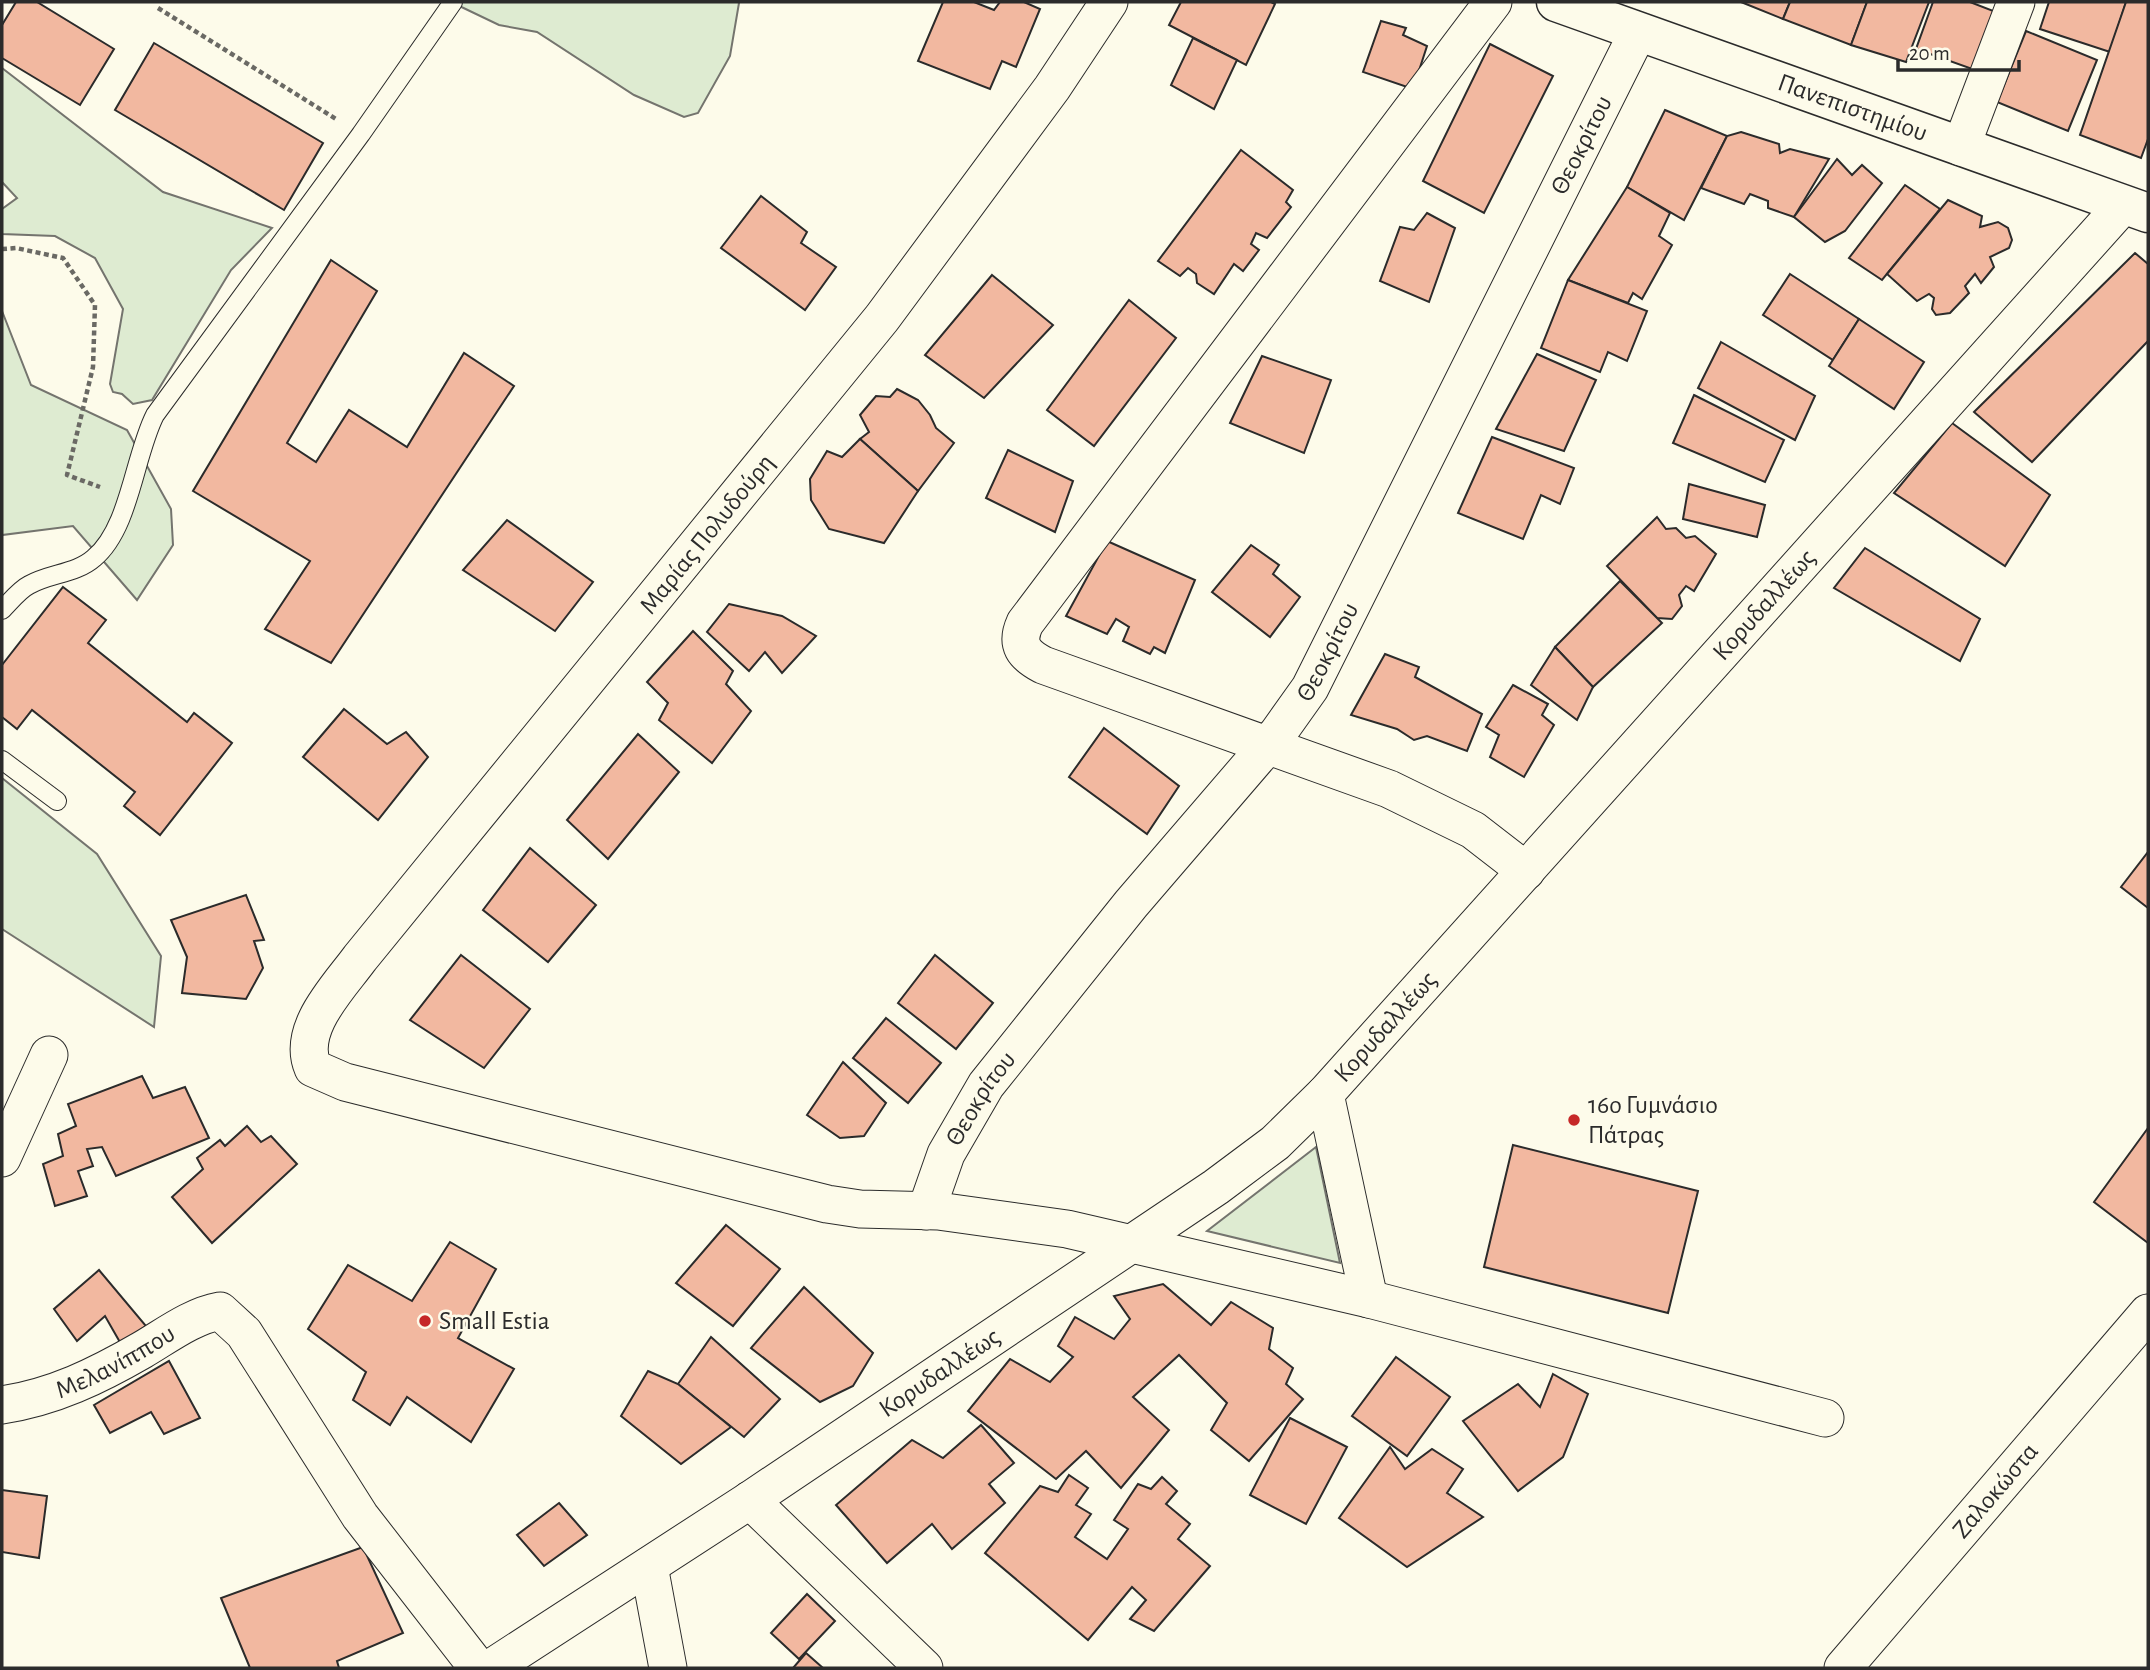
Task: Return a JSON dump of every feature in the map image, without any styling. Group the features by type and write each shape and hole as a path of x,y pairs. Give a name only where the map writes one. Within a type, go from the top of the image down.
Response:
{"main road":[{"name":"Πανεπιστημίου","path":"1556,2 2136,209"}],"street":[{"name":"Μαρίας Πολυδούρη","path":"926,1211 860,1209 827,1204 345,1082 320,1074 310,1062 308,1047 315,1024 360,958 875,327 1052,88 1109,2"},
{"path":"1493,2 1020,632 1024,654 1043,665 1389,789 1452,819 1490,841 1526,871"},
{"path":"1961,147 2015,2"},
{"name":"Θεοκρίτου","path":"926,1211 950,1147 986,1085 1131,904 1303,699 1320,670 1638,32"},
{"name":"Κορυδαλλέως","path":"491,1668 750,1500 1132,1244 1245,1167 1292,1127 2136,209"},
{"path":"2,1158 49,1055"},
{"path":"1325,1094 1369,1300"},
{"path":"926,1211 1014,1220 1132,1244 1369,1300 1825,1418"},
{"name":"Μελανίππου","path":"2,1405 65,1389 110,1368 201,1316 220,1311 225,1313 244,1333 360,1516 478,1668"},
{"name":"Ζαλοκώστα","path":"1843,1668 2148,1313"},
{"path":"750,1500 924,1668"},
{"path":"649,1566 668,1668"}],"lane":[{"path":"2,610 29,585 82,566 94,558 108,540 128,496 146,433 155,415 453,2"},
{"path":"2,760 57,801"}],"path":[{"path":"158,8 360,134"},
{"path":"2,249 16,248 63,258 95,305 93,367 67,475 128,496"}],"green space":[{"path":"451,2 739,3 730,56 698,113 684,117 634,95 537,32 499,25"},
{"path":"2,68 163,192 272,228 231,270 152,400 133,404 122,394 113,392 110,384 123,309 95,258 55,236 2,234 2,209 17,198 2,182"},
{"path":"2,311 31,385 127,430 171,509 173,545 137,600 73,526 2,535"},
{"path":"2,778 97,854 161,956 154,1027 2,929"},
{"path":"1316,1147 1340,1263 1207,1231"}],"building":[{"path":"16,2 37,2 114,49 80,105 2,58 2,25"},
{"path":"943,2 974,2 994,10 1000,2 1024,2 1040,9 1016,67 1002,61 990,89 918,61"},
{"path":"1181,2 1275,4 1246,65 1169,25"},
{"path":"1741,2 1790,2 1783,19"},
{"path":"1790,2 1867,2 1851,45 1783,19"},
{"path":"1867,2 1929,2 1906,62 1851,45"},
{"path":"1933,2 1970,2 1996,12 1975,70 1916,49"},
{"path":"2049,2 2126,2 2110,52 2040,29"},
{"path":"2126,2 2148,2 2148,139 2141,158 2080,135"},
{"path":"1381,21 1406,28 1403,35 1427,46 1413,89 1363,72"},
{"path":"2026,31 2097,60 2068,131 1997,102"},
{"path":"1193,38 1237,60 1214,109 1171,85"},
{"path":"154,43 323,143 284,210 115,110"},
{"path":"1490,44 1553,76 1484,213 1423,181"},
{"path":"1665,110 1727,136 1684,220 1627,187"},
{"path":"1741,132 1779,144 1780,153 1790,149 1829,159 1794,217 1768,208 1768,201 1750,194 1744,204 1701,188 1727,136"},
{"path":"1241,150 1293,190 1286,202 1291,207 1267,238 1256,233 1251,244 1259,250 1243,271 1234,264 1214,294 1197,283 1196,274 1188,268 1180,276 1158,261"},
{"path":"1837,159 1852,175 1862,165 1882,183 1845,231 1825,242 1794,217"},
{"path":"1905,185 1940,209 1882,280 1849,258"},
{"path":"1627,187 1670,213 1659,236 1672,245 1642,299 1633,293 1628,303 1568,280"},
{"path":"761,196 807,232 801,243 836,267 805,310 721,248"},
{"path":"1948,200 1982,216 1980,227 1998,222 2008,228 2012,240 2009,248 1990,257 1994,267 1981,283 1975,274 1965,286 1969,293 1950,313 1936,315 1932,309 1934,298 1929,294 1917,301 1887,274"},
{"path":"1427,213 1455,228 1429,302 1380,281 1400,227 1414,230"},
{"path":"2135,253 2148,264 2148,341 2032,462 1974,412"},
{"path":"331,260 377,291 287,443 316,462 349,410 407,447 464,353 514,386 331,663 265,629 310,561 193,491"},
{"path":"1790,274 1859,319 1833,360 1763,315"},
{"path":"992,275 1053,325 984,398 925,355"},
{"path":"1568,280 1647,311 1627,361 1608,352 1600,372 1541,348"},
{"path":"1129,300 1176,338 1094,446 1047,410"},
{"path":"1859,319 1924,362 1894,409 1829,366"},
{"path":"1721,342 1815,396 1795,440 1698,388"},
{"path":"1537,354 1596,380 1564,451 1496,429"},
{"path":"1262,356 1331,380 1304,453 1230,423"},
{"path":"897,389 918,400 936,428 954,443 918,491 860,439 869,432 860,415 876,396 890,397"},
{"path":"1694,395 1784,440 1765,482 1673,443"},
{"path":"1952,423 2050,495 2005,566 1894,493"},
{"path":"1492,437 1574,468 1560,504 1541,495 1523,539 1458,513"},
{"path":"860,439 918,491 884,543 829,529 811,500 810,479 827,451 842,457"},
{"path":"1008,450 1073,481 1055,532 986,498"},
{"path":"1689,484 1765,505 1757,537 1683,519"},
{"path":"1657,517 1666,529 1676,528 1686,538 1695,536 1716,554 1694,591 1686,586 1679,595 1682,606 1672,619 1657,618 1607,566"},
{"path":"507,520 593,582 555,631 463,570"},
{"path":"1107,541 1195,580 1165,653 1154,647 1150,654 1123,641 1129,627 1116,619 1107,634 1066,616"},
{"path":"1251,545 1279,565 1273,574 1300,597 1270,637 1212,592"},
{"path":"1865,548 1980,619 1960,661 1834,588"},
{"path":"1620,581 1662,623 1593,687 1555,647"},
{"path":"63,587 106,620 88,643 187,722 194,713 232,743 160,835 124,806 135,792 32,710 17,729 2,717 2,665"},
{"path":"729,604 782,616 816,636 782,673 765,652 749,671 707,632"},
{"path":"693,631 733,671 726,684 751,711 712,763 659,720 668,703 647,682"},
{"path":"1555,647 1593,687 1577,720 1531,685"},
{"path":"1385,654 1419,667 1415,677 1482,714 1467,751 1427,736 1414,740 1397,729 1351,715"},
{"path":"1513,685 1548,704 1542,715 1554,725 1524,777 1490,757 1499,735 1486,727"},
{"path":"344,709 387,744 406,732 428,757 378,820 303,757"},
{"path":"1104,728 1179,786 1147,834 1069,777"},
{"path":"638,734 679,772 608,859 567,820"},
{"path":"530,848 596,905 548,962 483,910"},
{"path":"2148,852 2148,908 2121,887"},
{"path":"246,895 264,940 254,941 263,968 246,999 182,993 187,957 171,920"},
{"path":"461,955 530,1009 484,1068 410,1020"},
{"path":"935,955 993,1003 956,1049 898,1003"},
{"path":"886,1018 941,1063 908,1103 853,1058"},
{"path":"843,1062 886,1103 864,1136 840,1138 807,1115"},
{"path":"142,1076 153,1098 185,1087 209,1138 116,1176 102,1147 87,1149 93,1166 78,1171 87,1196 55,1206 43,1164 63,1156 58,1134 76,1126 68,1104"},
{"path":"247,1126 261,1142 271,1136 297,1164 212,1243 172,1197 203,1169 197,1158 220,1140 225,1146"},
{"path":"2148,1128 2148,1243 2094,1202"},
{"path":"1513,1145 1698,1191 1668,1313 1484,1267"},
{"path":"726,1225 780,1269 733,1326 676,1283"},
{"path":"450,1242 496,1269 458,1338 514,1369 471,1442 407,1397 390,1425 353,1400 366,1372 308,1329 348,1265 412,1301"},
{"path":"99,1270 146,1326 121,1344 105,1316 77,1341 54,1309"},
{"path":"1163,1284 1211,1325 1231,1302 1273,1328 1269,1349 1293,1368 1286,1384 1303,1399 1249,1461 1211,1430 1227,1403 1179,1355 1133,1397 1169,1430 1121,1488 1086,1451 1056,1479 968,1411 1010,1359 1050,1382 1073,1357 1058,1346 1075,1317 1114,1339 1130,1319 1114,1296"},
{"path":"804,1287 873,1353 853,1386 820,1402 751,1348"},
{"path":"711,1337 780,1399 744,1437 678,1384"},
{"path":"1396,1357 1450,1397 1407,1456 1352,1416"},
{"path":"169,1361 200,1418 164,1434 151,1412 110,1433 94,1405"},
{"path":"648,1371 678,1384 731,1427 681,1464 621,1416"},
{"path":"1553,1374 1588,1394 1563,1457 1518,1491 1463,1421 1518,1384 1540,1407"},
{"path":"1290,1418 1347,1447 1306,1524 1250,1495"},
{"path":"981,1425 1014,1463 989,1484 1005,1503 952,1549 932,1524 887,1563 836,1505 912,1440 943,1458"},
{"path":"1390,1447 1405,1469 1432,1449 1463,1469 1447,1493 1483,1517 1407,1567 1339,1518"},
{"path":"1069,1475 1088,1488 1076,1505 1091,1514 1075,1537 1107,1559 1128,1529 1114,1520 1138,1484 1151,1489 1162,1477 1177,1491 1166,1504 1190,1524 1178,1539 1210,1566 1154,1631 1130,1619 1146,1600 1132,1587 1088,1640 985,1553 1040,1486 1058,1492"},
{"path":"2,1490 47,1496 39,1558 2,1552"},
{"path":"559,1503 587,1535 544,1566 517,1535"},
{"path":"363,1547 403,1633 337,1661 339,1668 250,1668 221,1598"},
{"path":"807,1594 835,1621 799,1659 771,1633"},
{"path":"806,1653 823,1668 793,1668"}],"place":[{"name":"16ο Γυμνάσιο Πάτρας","path":"1574,1120"},
{"name":"Small Estia","path":"425,1321"}]}
